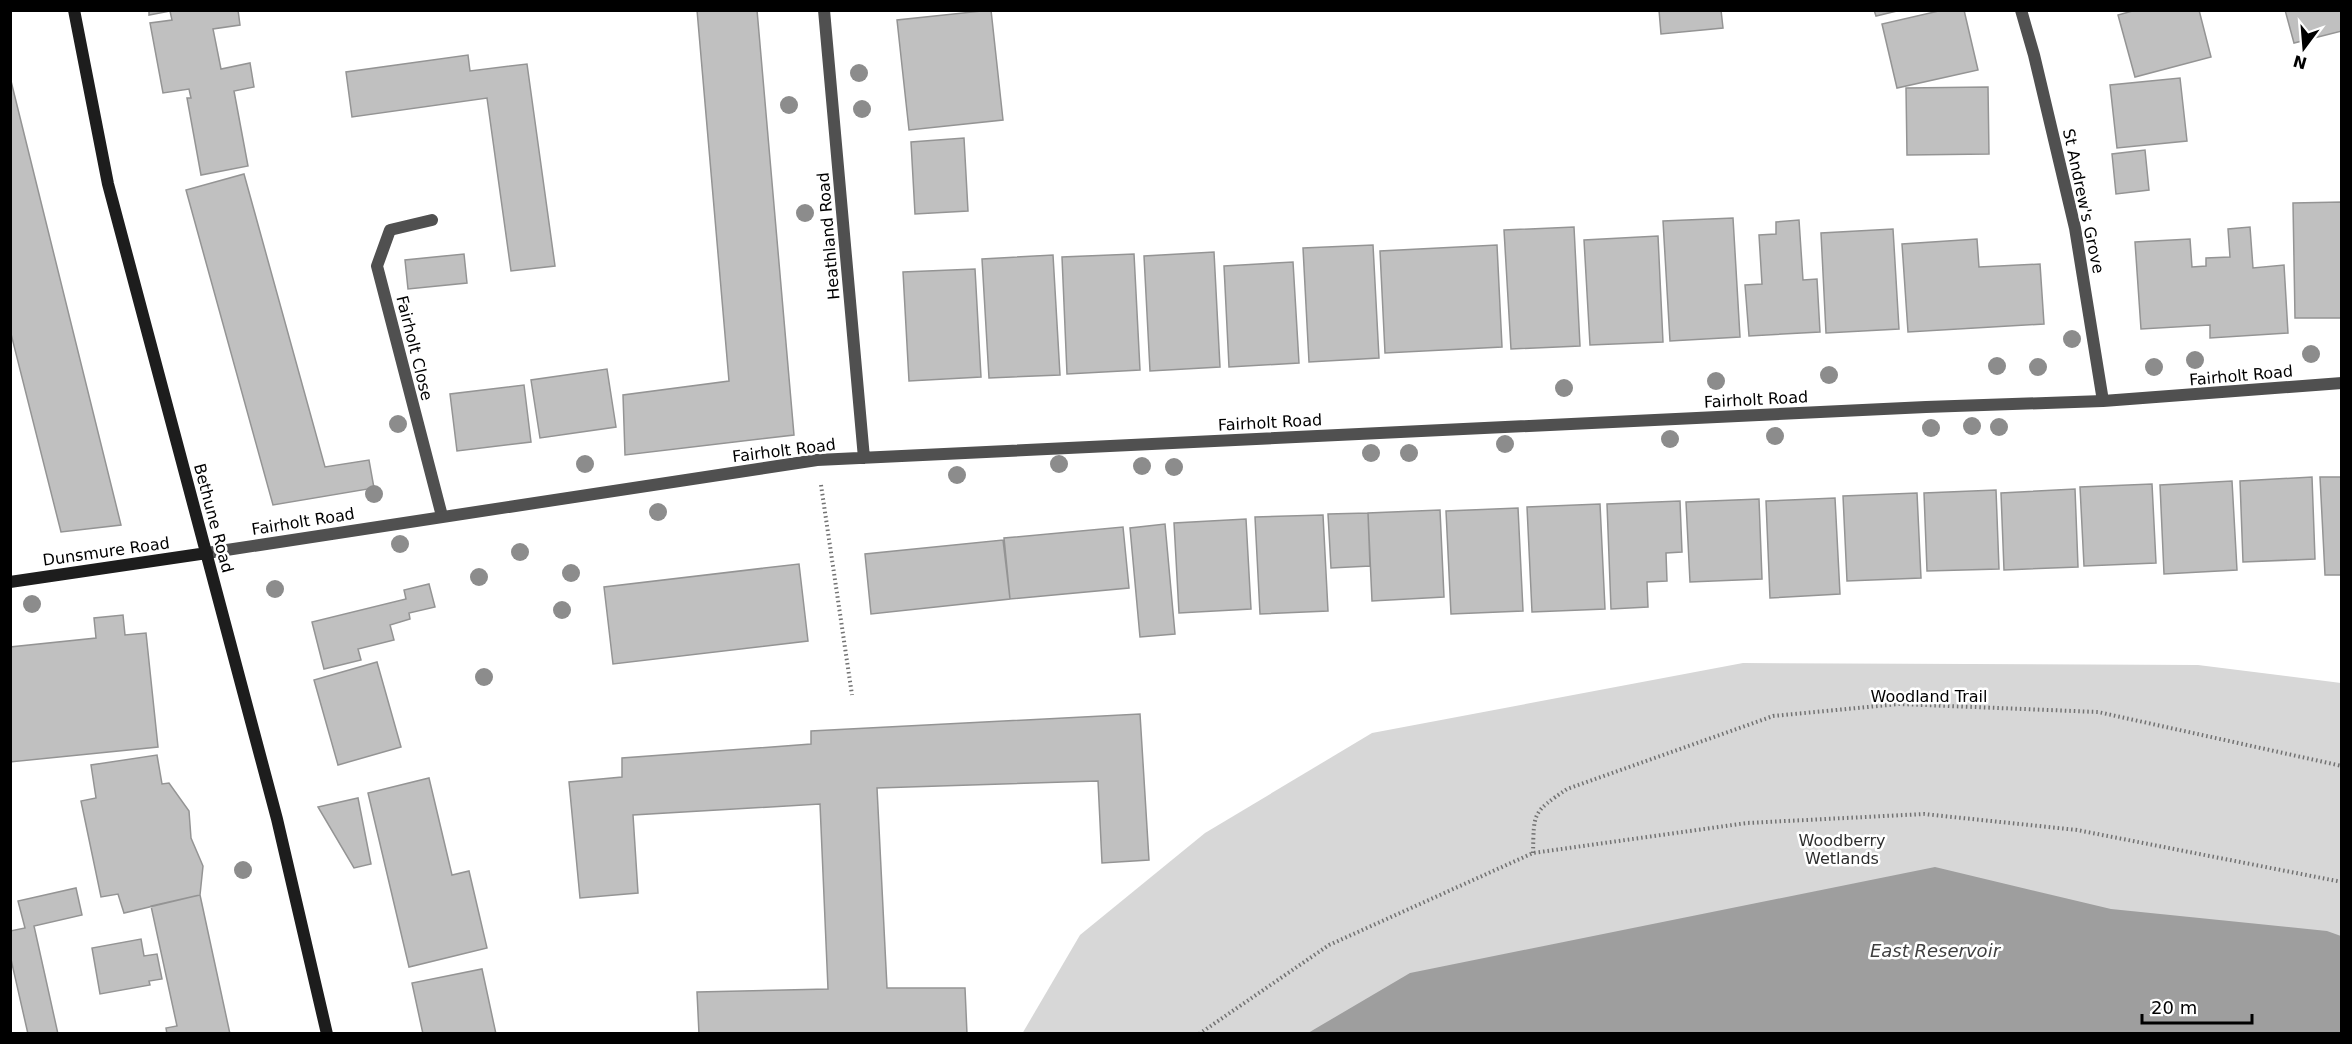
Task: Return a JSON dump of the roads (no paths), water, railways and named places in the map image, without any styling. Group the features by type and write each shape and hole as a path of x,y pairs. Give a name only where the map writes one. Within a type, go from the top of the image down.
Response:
{"street":[{"name":"Bethune Road","path":"74,10 108,184 277,819 327,1034"},
{"name":"Heathland Road","path":"824,10 864,458"},
{"name":"St Andrew's Grove","path":"2021,10 2075,228 2103,401"},
{"name":"Fairholt Close","path":"432,220 390,230 378,266 442,516"},
{"name":"Fairholt Road","path":"207,553 818,460 1926,407 2103,401 2342,383"},
{"name":"Dunsmure Road","path":"10,582 207,553"}],"water":[{"name":"East Reservoir","path":"1935,867 2111,909 2327,931 2341,936 2341,1033 1308,1033 1410,973"}],"park label":[{"name":"Woodberry Wetlands","path":"1842,849"}]}
